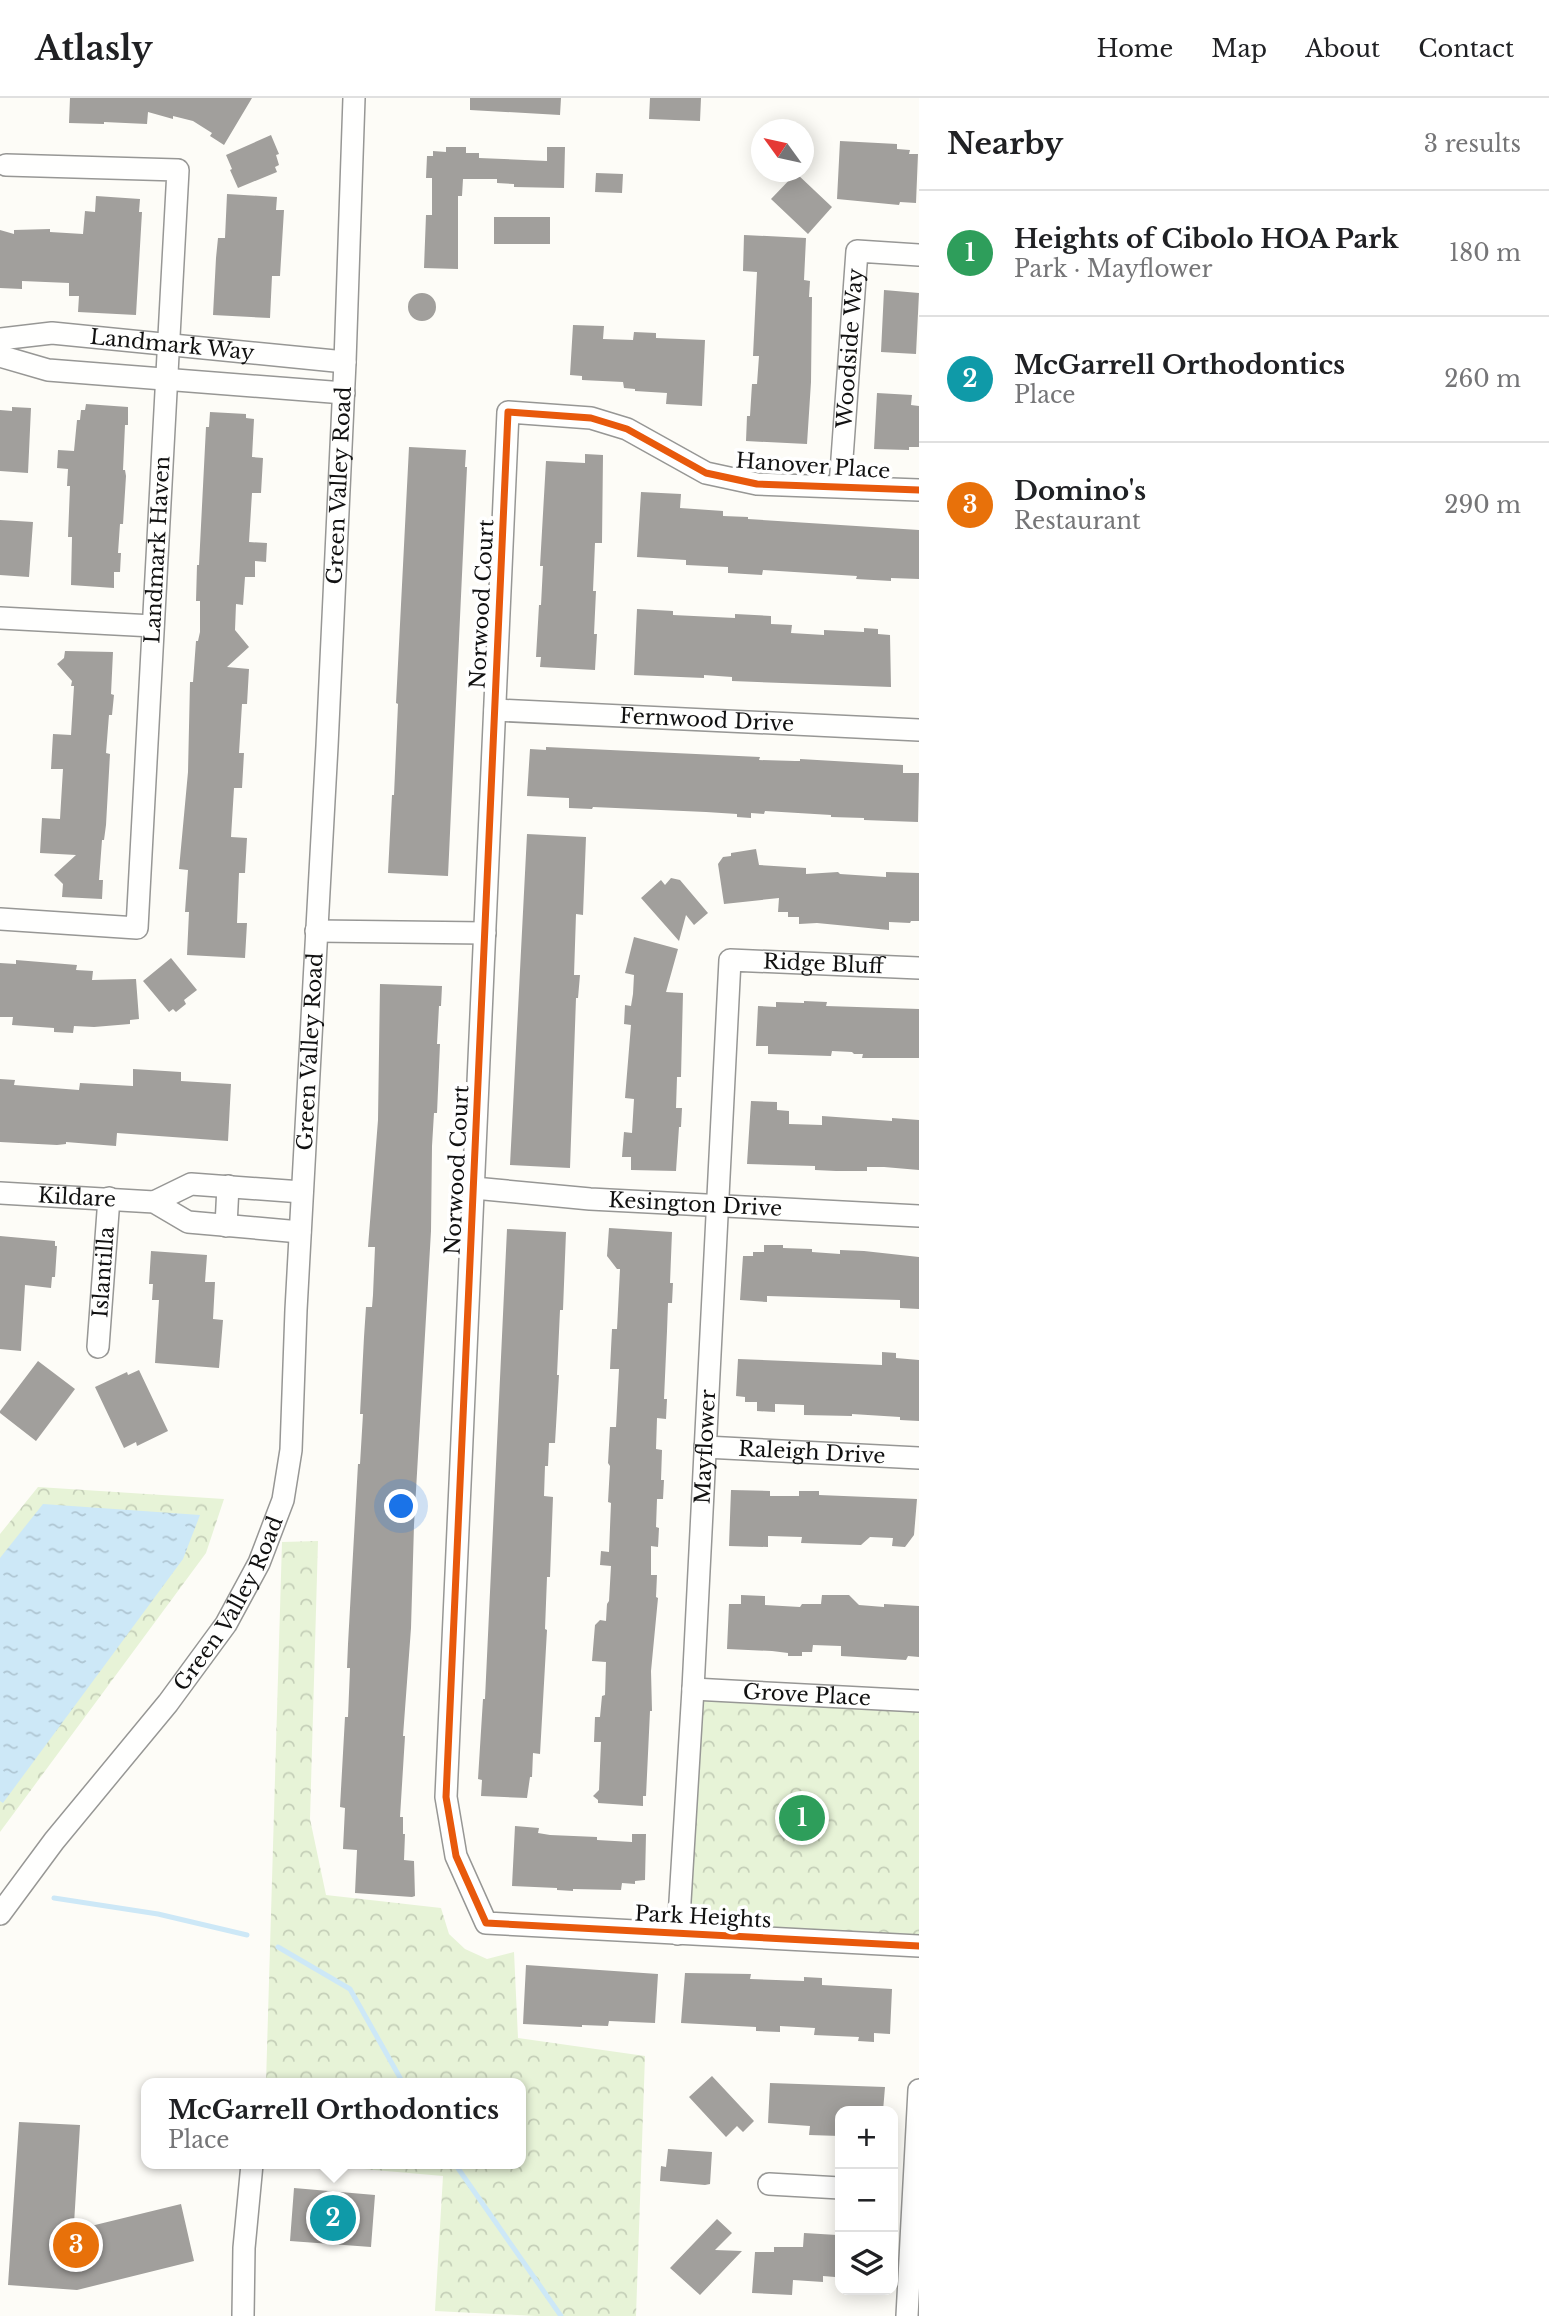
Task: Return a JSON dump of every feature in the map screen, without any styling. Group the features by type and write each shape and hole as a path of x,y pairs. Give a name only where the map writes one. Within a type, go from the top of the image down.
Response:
{"street":[{"name":"Green Valley Road","path":"0,1914 54,1841 168,1703 226,1624 259,1563 283,1500 290,1450 344,393 354,98"},
{"name":"Landmark Haven","path":"0,919 137,928 178,170 6,166"},
{"name":"Woodside Way","path":"840,486 857,251 919,255"},
{"name":"Landmark Way","path":"0,339 52,333 345,362"},
{"name":"Landmark Way","path":"0,356 48,370 344,393"},
{"name":"Hanover Place","path":"508,412 591,418 627,429 706,473 757,484 919,490"},
{"name":"Norwood Court","path":"486,1923 456,1856 446,1797 508,412"},
{"path":"0,618 153,626"},
{"name":"Fernwood Drive","path":"495,710 919,730"},
{"path":"316,931 485,933"},
{"name":"Ridge Bluff","path":"730,960 919,968"},
{"name":"Mayflower","path":"678,1934 730,960"},
{"path":"154,1202 191,1184 302,1192"},
{"path":"226,1226 228,1186"},
{"name":"Kesington Drive","path":"474,1188 590,1199 919,1216"},
{"name":"Kildare","path":"0,1193 154,1202 188,1222 300,1232"},
{"name":"Islantilla","path":"98,1347 110,1198"},
{"name":"Raleigh Drive","path":"705,1447 919,1458"},
{"name":"Grove Place","path":"693,1689 919,1701"},
{"name":"Park Heights","path":"486,1923 919,1946"},
{"path":"907,2316 908,2191 919,2090"},
{"path":"243,2316 244,2248 252,2169"},
{"path":"769,2183 835,2188"}],"green space":[{"path":"38,1487 224,1499 206,1553 0,1832 0,1534"},
{"path":"318,1541 310,1819 326,1895 441,1908 449,1934 465,1949 487,1959 514,1952 518,2038 645,2056 636,2316 536,2316 435,2311 443,2176 363,2169 526,2169 526,2078 266,2078 282,1542"},
{"path":"693,1689 919,1701 919,1945 678,1934"}],"water":[{"path":"43,1504 200,1515 183,1559 3,1803 0,1801 0,1558"}],"building":[{"path":"70,98 252,98 224,145 210,136 212,133 193,121 148,112 147,124 69,123"},
{"path":"470,98 561,98 560,115 470,110"},
{"path":"650,98 701,98 700,121 649,119"},
{"path":"271,135 279,154 276,155 279,165 275,167 277,172 238,188 226,155"},
{"path":"840,141 897,144 897,149 918,154 916,203 900,202 899,205 837,199"},
{"path":"446,147 466,147 466,153 479,153 479,158 547,161 547,147 565,147 564,188 514,187 514,184 497,183 497,179 463,179 462,196 458,196 458,269 424,268 426,215 432,215 432,178 426,178 427,156 433,156 433,151 446,152"},
{"path":"596,173 623,174 622,193 595,192"},
{"path":"787,182 806,182 832,207 808,234 771,199"},
{"path":"227,194 277,197 276,210 284,210 280,276 272,276 270,318 213,315 218,238 225,238"},
{"path":"96,196 140,199 139,212 142,212 136,315 78,312 79,296 69,296 69,283 22,281 22,289 0,288 0,230 14,234 14,230 50,229 50,232 83,234 85,211 95,212"},
{"path":"494,217 550,217 550,244 494,244"},
{"path":"744,235 806,238 804,280 810,281 809,297 812,297 807,444 746,441 747,416 750,416 752,384 757,384 759,356 753,356 757,272 743,271"},
{"path":"884,290 919,293 916,354 881,352"},
{"path":"422,293 432,297 436,307 432,317 422,321 412,317 408,307 412,297"},
{"path":"573,325 604,326 603,339 633,340 634,332 656,333 656,338 705,340 702,406 666,404 667,393 635,391 624,388 623,382 582,380 582,376 570,375"},
{"path":"877,393 912,395 911,405 919,406 919,447 909,447 909,450 874,449"},
{"path":"86,404 128,407 123,470 126,476 123,524 120,524 118,553 121,553 120,572 114,572 114,588 71,585 72,537 68,537 70,486 67,486 68,469 57,468 58,450 74,451 77,420 80,420 81,410 85,410"},
{"path":"12,407 31,408 28,473 0,471 0,410 12,411"},
{"path":"210,412 246,414 246,418 254,419 252,457 263,458 261,493 252,493 249,542 267,543 266,562 255,561 255,577 245,577 243,605 236,604 235,630 249,647 227,667 249,669 247,704 242,704 239,753 244,753 242,788 234,788 231,837 247,838 245,873 239,873 237,923 247,923 245,958 187,955 189,912 185,912 188,870 179,869 188,772 190,682 193,682 196,641 200,632 200,601 196,601 197,565 206,427 209,427"},
{"path":"409,447 466,450 448,876 388,873 394,795"},
{"path":"585,454 603,455 602,543 595,543 593,591 596,591 595,670 540,667 541,657 536,657 543,566 540,566 546,461 585,463"},
{"path":"641,492 681,494 680,508 723,511 723,516 919,530 919,579 856,579 857,576 763,570 762,575 728,573 728,567 686,565 686,560 637,557"},
{"path":"0,520 33,522 29,577 0,575"},
{"path":"637,609 673,611 673,615 735,618 735,614 771,616 771,624 792,625 791,633 824,635 824,630 864,632 864,628 878,629 878,634 890,635 891,687 732,681 732,677 704,675 704,678 634,675"},
{"path":"65,651 113,652 111,694 114,695 112,715 109,715 106,825 99,880 103,880 102,899 62,897 63,884 54,875 76,855 40,853 42,818 60,819 63,769 51,769 53,734 71,735 74,686 71,686 72,681 57,664 64,658"},
{"path":"546,747 760,757 759,760 800,759 903,765 903,773 919,773 918,822 765,811 764,814 751,813 751,818 737,817 737,814 706,812 569,808 569,798 527,796 530,749 546,750"},
{"path":"527,834 586,837 583,915 576,914 574,975 580,975 576,998 570,1168 510,1165"},
{"path":"756,849 759,865 806,868 806,874 838,872 886,877 886,872 919,873 919,921 889,922 889,930 817,923 799,924 799,917 788,917 788,912 778,912 779,898 724,904 718,864 723,857 731,856 731,853"},
{"path":"671,878 680,880 708,913 694,925 686,915 679,941 641,898 661,880 665,885"},
{"path":"634,937 678,949 666,992 683,993 681,1077 677,1077 676,1108 682,1108 676,1171 631,1170 631,1157 622,1157 624,1132 632,1133 634,1099 625,1098 631,1025 624,1024 625,1005 631,1006 633,994 634,975 625,973"},
{"path":"171,958 197,990 184,1000 186,1004 176,1012 173,1009 169,1012 143,981"},
{"path":"16,960 77,965 76,970 93,971 92,980 136,979 139,1019 130,1020 130,1024 74,1026 73,1033 54,1032 54,1028 12,1025 13,1017 0,1017 0,963 16,964"},
{"path":"380,984 442,986 400,1817 403,1817 405,1834 404,1860 414,1861 415,1896 412,1897 355,1893 357,1850 343,1849 345,1808 340,1807 345,1717 348,1717 348,1644 363,1414 360,1414 364,1337 366,1307 372,1307 373,1295 375,1247 368,1247 378,1120"},
{"path":"776,1002 827,1002 826,1006 919,1009 919,1058 862,1058 863,1054 832,1051 831,1056 768,1054 768,1046 756,1046 758,1006 776,1007"},
{"path":"133,1069 181,1072 181,1081 231,1084 228,1141 117,1133 116,1146 66,1142 57,1145 0,1142 0,1079 15,1080 14,1085 79,1090 80,1083 133,1086"},
{"path":"751,1101 777,1102 777,1110 789,1111 789,1124 822,1125 822,1116 892,1121 892,1118 919,1120 919,1170 867,1167 867,1171 836,1171 815,1170 815,1166 747,1164"},
{"path":"609,1228 672,1232 670,1283 673,1283 672,1303 668,1303 664,1399 667,1399 666,1419 657,1418 656,1449 662,1450 661,1480 664,1480 663,1499 657,1499 658,1547 651,1546 651,1575 657,1575 658,1598 651,1671 652,1711 646,1796 643,1796 643,1806 598,1803 593,1796 599,1790 601,1742 594,1742 595,1717 600,1717 602,1696 605,1695 606,1662 592,1661 595,1625 600,1620 606,1621 609,1601 611,1566 600,1565 601,1551 609,1552 611,1503 608,1502 608,1463 610,1427 616,1427 619,1369 610,1369 612,1329 617,1329 620,1269 617,1269 607,1256"},
{"path":"507,1229 566,1232 555,1443 549,1443 548,1466 545,1466 544,1496 553,1497 540,1754 533,1753 532,1777 527,1798 481,1796 482,1780 478,1779 485,1699"},
{"path":"0,1236 55,1241 57,1246 55,1277 52,1277 51,1288 25,1285 21,1351 0,1349"},
{"path":"764,1245 812,1249 812,1252 840,1254 840,1250 864,1251 919,1257 919,1309 900,1308 900,1300 767,1296 767,1302 740,1300 743,1256 764,1252"},
{"path":"151,1251 207,1255 205,1282 215,1282 213,1319 223,1320 219,1368 155,1363 159,1300 152,1300 153,1284 149,1284"},
{"path":"882,1352 896,1353 896,1358 919,1360 919,1421 852,1414 804,1415 804,1405 775,1404 775,1412 757,1411 757,1402 745,1402 745,1397 736,1396 738,1359 882,1365"},
{"path":"38,1361 75,1389 36,1441 0,1411"},
{"path":"139,1370 168,1431 137,1446 136,1442 124,1448 95,1387 127,1372 128,1375"},
{"path":"731,1490 770,1491 770,1496 799,1496 799,1491 819,1491 819,1495 917,1499 914,1535 905,1547 892,1546 893,1538 870,1537 861,1545 801,1543 802,1537 768,1536 768,1547 729,1546"},
{"path":"741,1595 765,1596 765,1605 800,1607 802,1604 821,1604 822,1595 849,1595 859,1605 919,1606 919,1657 908,1656 906,1660 841,1656 841,1646 813,1645 812,1652 802,1652 802,1656 788,1656 788,1653 772,1651 727,1649 729,1604 741,1604"},
{"path":"515,1826 539,1828 538,1833 597,1837 597,1840 632,1842 632,1834 646,1834 645,1880 635,1881 635,1884 622,1883 621,1890 573,1891 512,1886"},
{"path":"526,1965 658,1974 655,2023 609,2021 608,2026 582,2027 523,2024"},
{"path":"685,1973 751,1974 750,1979 804,1981 804,1977 822,1978 822,1985 892,1989 890,2034 874,2033 874,2042 858,2041 859,2037 814,2035 815,2028 780,2026 780,2032 756,2031 756,2027 681,2023"},
{"path":"712,2076 754,2121 743,2132 737,2126 726,2137 689,2097"},
{"path":"770,2083 885,2087 883,2106 835,2106 835,2136 809,2135 810,2126 768,2123"},
{"path":"19,2122 80,2125 74,2224 95,2225 181,2204 194,2261 77,2290 8,2285"},
{"path":"668,2149 712,2152 710,2184 660,2181 661,2166 666,2167"},
{"path":"294,2188 375,2195 371,2247 290,2241"},
{"path":"717,2219 732,2233 715,2250 742,2251 700,2295 670,2268"},
{"path":"804,2233 835,2235 835,2277 823,2276 823,2282 793,2280 792,2295 752,2293 755,2252 774,2252 774,2247 803,2247"}],"waterway":[{"path":"54,1898 158,1914 247,1935"},
{"path":"278,1947 350,1989 400,2078"},
{"path":"458,2169 561,2316"}],"cycle path":[{"path":"919,490 757,484 706,473 627,429 591,418 508,412 446,1797 456,1856 486,1923 919,1946"}],"place":[{"name":"Heights of Cibolo HOA Park","path":"802,1818"},
{"name":"McGarrell Orthodontics","path":"333,2218"},
{"name":"Domino's","path":"76,2245"}]}
